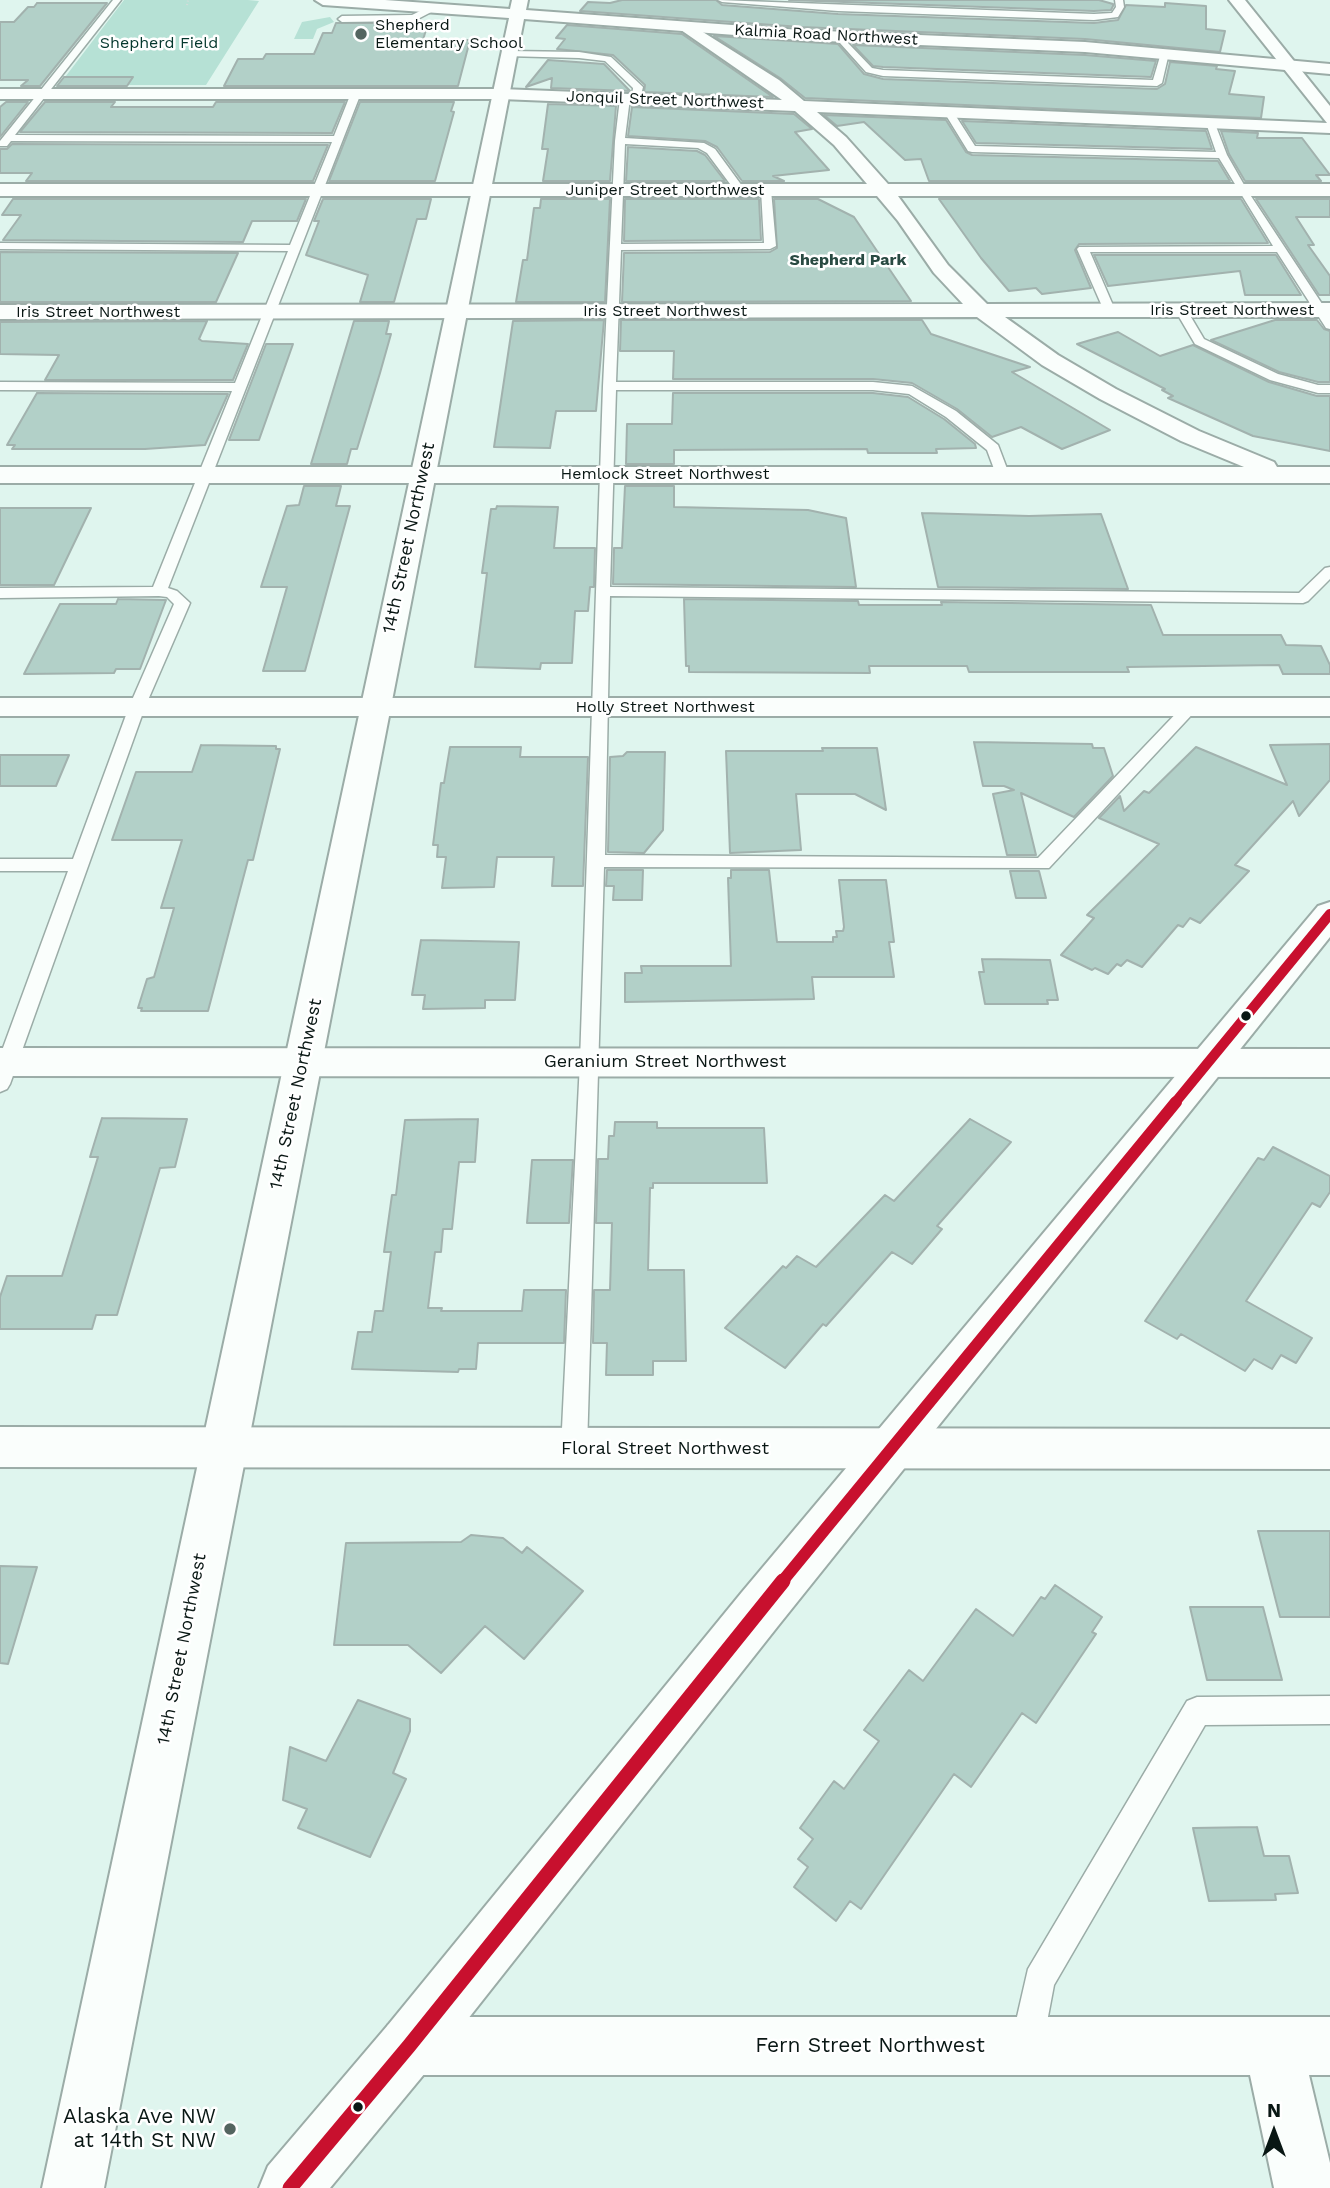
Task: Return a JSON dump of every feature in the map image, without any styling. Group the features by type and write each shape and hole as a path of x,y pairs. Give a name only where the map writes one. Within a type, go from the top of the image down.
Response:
{"street":[{"name":"Kalmia Road Northwest","path":"323,0 432,8 518,7 687,27 845,38 1041,45 1165,53 1330,69"},
{"path":"1237,0 1329,117"},
{"name":"14th Street Northwest","path":"73,2188 518,7"},
{"path":"687,27 750,67 801,106 852,153 884,190 941,269 981,310 1057,364 1123,403 1207,443 1330,491"},
{"name":"Jonquil Street Northwest","path":"0,94 500,94 1211,123 1329,117"},
{"name":"Juniper Street Northwest","path":"0,190 1330,190"},
{"name":"Iris Street Northwest","path":"0,312 1181,310 1327,315"},
{"name":"Hemlock Street Northwest","path":"0,475 1330,475"},
{"name":"Holly Street Northwest","path":"0,707 1330,707"},
{"path":"290,2188 409,2046 892,1448 1330,914"},
{"name":"Geranium Street Northwest","path":"3,1069 302,1062 1330,1063"},
{"name":"Floral Street Northwest","path":"0,1447 1330,1449"},
{"name":"Fern Street Northwest","path":"409,2046 1302,2046"},
{"path":"1302,2046 1305,2188"}],"lane":[{"path":"0,149 117,0"},
{"path":"722,0 838,8 1094,17 1115,15 1120,8 1119,0"},
{"path":"342,19 414,18 432,8"},
{"path":"845,38 844,43 869,70 883,73 1157,83 1165,53"},
{"path":"509,54 579,55 608,59 638,87 630,98 620,141 606,474 590,1062 574,1449"},
{"path":"159,591 356,93"},
{"path":"949,112 972,149 1222,155"},
{"path":"1211,123 1222,155 1242,190 1327,315"},
{"path":"8,138 337,139"},
{"path":"620,141 700,145 711,151 740,190"},
{"path":"616,247 770,247 766,190"},
{"path":"0,246 294,248"},
{"path":"1109,310 1083,249 1281,249"},
{"path":"1181,310 1199,341 1274,377 1318,389 1330,389"},
{"path":"0,386 241,387"},
{"path":"610,386 873,386 912,390 951,414 993,448 1002,474"},
{"path":"603,592 1303,598 1330,571"},
{"path":"0,593 159,591 172,594 182,603 138,707 3,1069"},
{"path":"596,862 1043,864 1191,707"},
{"path":"0,865 80,865"},
{"path":"1027,2046 1039,1980 1198,1711 1330,1710"}],"path":[{"path":"187,5 188,0"}],"green space":[{"name":"Shepherd Field","path":"124,0 259,1 206,85 59,85"},
{"path":"330,17 334,22 317,29 313,39 294,39 302,22"}],"building":[{"path":"622,0 716,0 722,5 838,14 1094,23 1118,20 1126,5 1165,7 1165,3 1206,6 1206,29 1225,31 1220,52 1085,39 801,27 580,11 588,2 610,3"},
{"path":"789,0 1099,0 1113,6 1111,10 1094,11"},
{"path":"37,3 107,3 40,86 21,86 28,80 0,80 0,22 14,22 28,7 34,7"},
{"path":"336,23 428,23 423,40 470,40 458,86 224,86 238,59 263,59 266,54 314,54 323,33 332,33"},
{"path":"567,25 682,34 773,97 644,92 645,85 613,55 557,49 565,39 556,38"},
{"path":"714,36 838,44 864,74 883,79 1157,89 1165,84 1170,62 1217,66 1216,69 1235,71 1229,94 1264,97 1261,118 805,98 780,78"},
{"path":"853,45 1085,55 1156,61 1151,77 883,67 873,66"},
{"path":"548,60 604,64 630,91 551,88 552,78 526,87"},
{"path":"64,77 133,77 127,86 57,86"},
{"path":"6,102 28,102 0,137 0,107"},
{"path":"45,102 115,102 111,107 213,107 216,102 345,102 332,133 20,132"},
{"path":"360,102 454,102 451,111 454,112 435,181 329,181"},
{"path":"548,104 616,106 610,181 543,181 548,149 542,149"},
{"path":"632,107 794,114 812,129 795,132 829,170 773,176 784,181 742,181 717,147 705,141 628,136"},
{"path":"824,115 946,120 966,152 972,155 1218,161 1230,181 929,181 921,159 905,160 864,122 837,126"},
{"path":"962,121 1206,131 1212,149 976,143"},
{"path":"1221,131 1258,133 1257,138 1302,138 1330,175 1316,175 1321,181 1245,181 1229,154"},
{"path":"12,144 328,145 313,181 26,181 32,173 0,173 0,149 7,149"},
{"path":"628,147 697,151 705,155 725,181 626,181"},
{"path":"13,199 306,199 297,221 252,221 243,242 3,240 21,215 2,215"},
{"path":"323,199 431,199 426,219 417,219 394,302 360,302 368,275 306,255 319,221 314,221"},
{"path":"541,199 610,199 605,302 516,302 523,260 527,260 534,208 540,208"},
{"path":"625,199 759,199 761,240 624,241"},
{"path":"774,199 818,199 854,217 911,301 622,302 624,253 770,252 777,248"},
{"path":"939,199 1241,199 1268,243 1079,244 1075,250 1091,288 1042,294 1036,288 1009,291 981,258"},
{"path":"1256,199 1330,199 1330,217 1296,217 1314,245 1308,245 1330,276 1330,295 1319,295"},
{"path":"0,252 238,253 216,302 0,302"},
{"path":"1094,255 1276,255 1301,295 1245,295 1240,271 1108,286"},
{"path":"604,320 596,411 556,411 550,448 494,447 513,321"},
{"path":"621,320 922,320 931,334 1030,367 1012,372 1110,430 1062,449 1021,427 992,437 957,409 912,383 873,379 673,379 674,351 620,351"},
{"path":"1275,320 1317,320 1324,329 1330,331 1330,382 1318,382 1279,372 1211,340"},
{"path":"207,321 199,339 202,341 248,344 233,380 45,380 59,355 0,354 0,322"},
{"path":"354,321 389,321 386,334 391,334 380,373 357,449 351,449 347,464 311,464"},
{"path":"1118,332 1160,356 1193,345 1269,382 1317,396 1330,396 1330,451 1253,436 1168,398 1173,396 1162,390 1165,389 1077,344"},
{"path":"266,344 293,344 259,440 229,440"},
{"path":"37,393 228,394 205,445 145,449 12,449 15,445 7,445"},
{"path":"673,393 873,393 908,397 944,419 975,444 976,448 936,449 937,453 868,453 867,449 674,450 674,464 626,464 627,424 672,424"},
{"path":"304,486 341,486 336,506 350,506 305,671 263,671 287,587 261,587 287,506 299,505"},
{"path":"625,486 674,486 674,507 808,510 846,518 856,587 613,584 614,548 622,548"},
{"path":"497,506 558,507 554,548 595,548 594,587 590,587 588,611 575,611 572,663 541,663 540,669 475,667 487,573 482,573 491,509 496,509"},
{"path":"0,508 91,508 54,585 0,585"},
{"path":"922,513 1029,516 1101,514 1128,589 938,587"},
{"path":"118,599 166,600 140,669 116,669 114,673 24,674 60,604 116,604"},
{"path":"684,599 858,601 859,605 942,605 941,602 1151,605 1163,635 1281,635 1286,645 1321,646 1330,665 1330,674 1283,674 1279,665 1127,667 1129,672 969,672 967,666 869,666 870,673 689,672 689,666 686,666"},
{"path":"974,742 1092,744 1093,748 1104,748 1113,776 1074,817 1021,793 1036,855 1007,855 993,794 1014,790 1004,786 983,786"},
{"path":"1330,744 1330,780 1299,816 1293,801 1235,865 1249,871 1200,923 1190,918 1183,927 1178,925 1142,967 1127,960 1121,966 1117,964 1108,974 1095,968 1092,970 1061,955 1094,918 1087,915 1159,844 1099,818 1120,796 1124,811 1144,791 1149,793 1196,747 1287,785 1270,745"},
{"path":"201,745 276,746 276,749 280,749 253,860 248,860 208,1011 141,1011 142,1008 138,1008 147,979 154,977 174,908 161,908 182,840 112,840 136,772 192,772"},
{"path":"450,747 521,747 520,757 588,757 583,886 552,886 554,857 497,857 494,887 442,888 446,857 437,857 438,845 433,845 441,783 444,783"},
{"path":"822,748 877,748 886,810 855,794 796,794 801,850 730,853 726,751 823,751"},
{"path":"627,752 665,752 663,830 644,853 608,852 610,757 623,756"},
{"path":"0,755 69,755 56,786 0,786"},
{"path":"607,870 643,870 642,900 613,900 614,886 606,886"},
{"path":"731,870 769,870 777,942 833,942 833,937 837,937 836,931 843,931 844,927 839,880 886,880 894,942 889,942 894,977 812,977 814,999 625,1002 625,973 642,973 641,966 731,966 728,878 731,878"},
{"path":"1010,871 1039,871 1046,898 1016,898"},
{"path":"421,940 519,942 515,1000 485,1000 485,1008 423,1009 425,995 412,995"},
{"path":"982,959 1050,960 1058,1000 1047,1000 1048,1004 985,1004 979,972 984,972"},
{"path":"102,1118 187,1119 175,1167 160,1168 117,1315 96,1315 92,1329 0,1329 0,1297 7,1276 62,1276 98,1157 90,1157"},
{"path":"478,1119 475,1162 459,1162 452,1229 443,1229 441,1252 435,1252 428,1308 442,1308 441,1311 522,1311 524,1290 566,1290 564,1343 478,1343 476,1369 459,1369 458,1372 352,1369 358,1332 372,1332 375,1311 383,1311 391,1252 384,1252 392,1195 396,1195 405,1120"},
{"path":"970,1119 1011,1142 937,1226 942,1229 912,1264 892,1252 785,1368 725,1328 783,1266 786,1268 797,1256 816,1267 885,1195 894,1201"},
{"path":"615,1122 657,1122 657,1128 764,1128 767,1183 653,1183 653,1188 650,1188 648,1270 684,1270 686,1361 653,1361 653,1375 606,1375 607,1343 593,1343 594,1290 610,1290 612,1223 596,1223 598,1159 608,1159 609,1136 614,1136"},
{"path":"1273,1147 1330,1176 1330,1192 1320,1207 1312,1203 1246,1301 1312,1338 1296,1363 1281,1355 1272,1369 1254,1359 1245,1371 1181,1334 1177,1339 1145,1321 1258,1158 1264,1160"},
{"path":"532,1160 573,1160 569,1223 527,1223"},
{"path":"1258,1531 1330,1531 1330,1617 1280,1617"},
{"path":"471,1535 503,1538 522,1553 527,1547 583,1591 524,1659 485,1626 441,1673 408,1645 334,1645 346,1543 461,1542"},
{"path":"0,1566 37,1567 8,1664 0,1663"},
{"path":"1055,1585 1102,1617 1092,1632 1096,1634 1036,1723 1022,1713 971,1787 954,1774 861,1909 850,1901 836,1921 794,1887 808,1867 798,1859 813,1839 800,1828 834,1781 844,1789 879,1741 864,1730 909,1670 923,1681 976,1609 1013,1636 1041,1597 1045,1599"},
{"path":"1190,1607 1263,1607 1282,1680 1207,1680"},
{"path":"358,1700 410,1719 410,1731 393,1773 406,1779 370,1857 298,1828 307,1809 283,1800 290,1747 326,1761"},
{"path":"1257,1827 1264,1856 1289,1856 1298,1893 1275,1894 1276,1900 1209,1901 1193,1828"}],"transit line":[{"path":"290,2188 409,2046 760,1609 1330,914"}],"place":[{"name":"Shepherd Elementary School","path":"361,34"},
{"name":"Alaska Ave NW at 14th St NW","path":"230,2129"}],"district":[{"name":"Shepherd Park","path":"848,260"}]}
